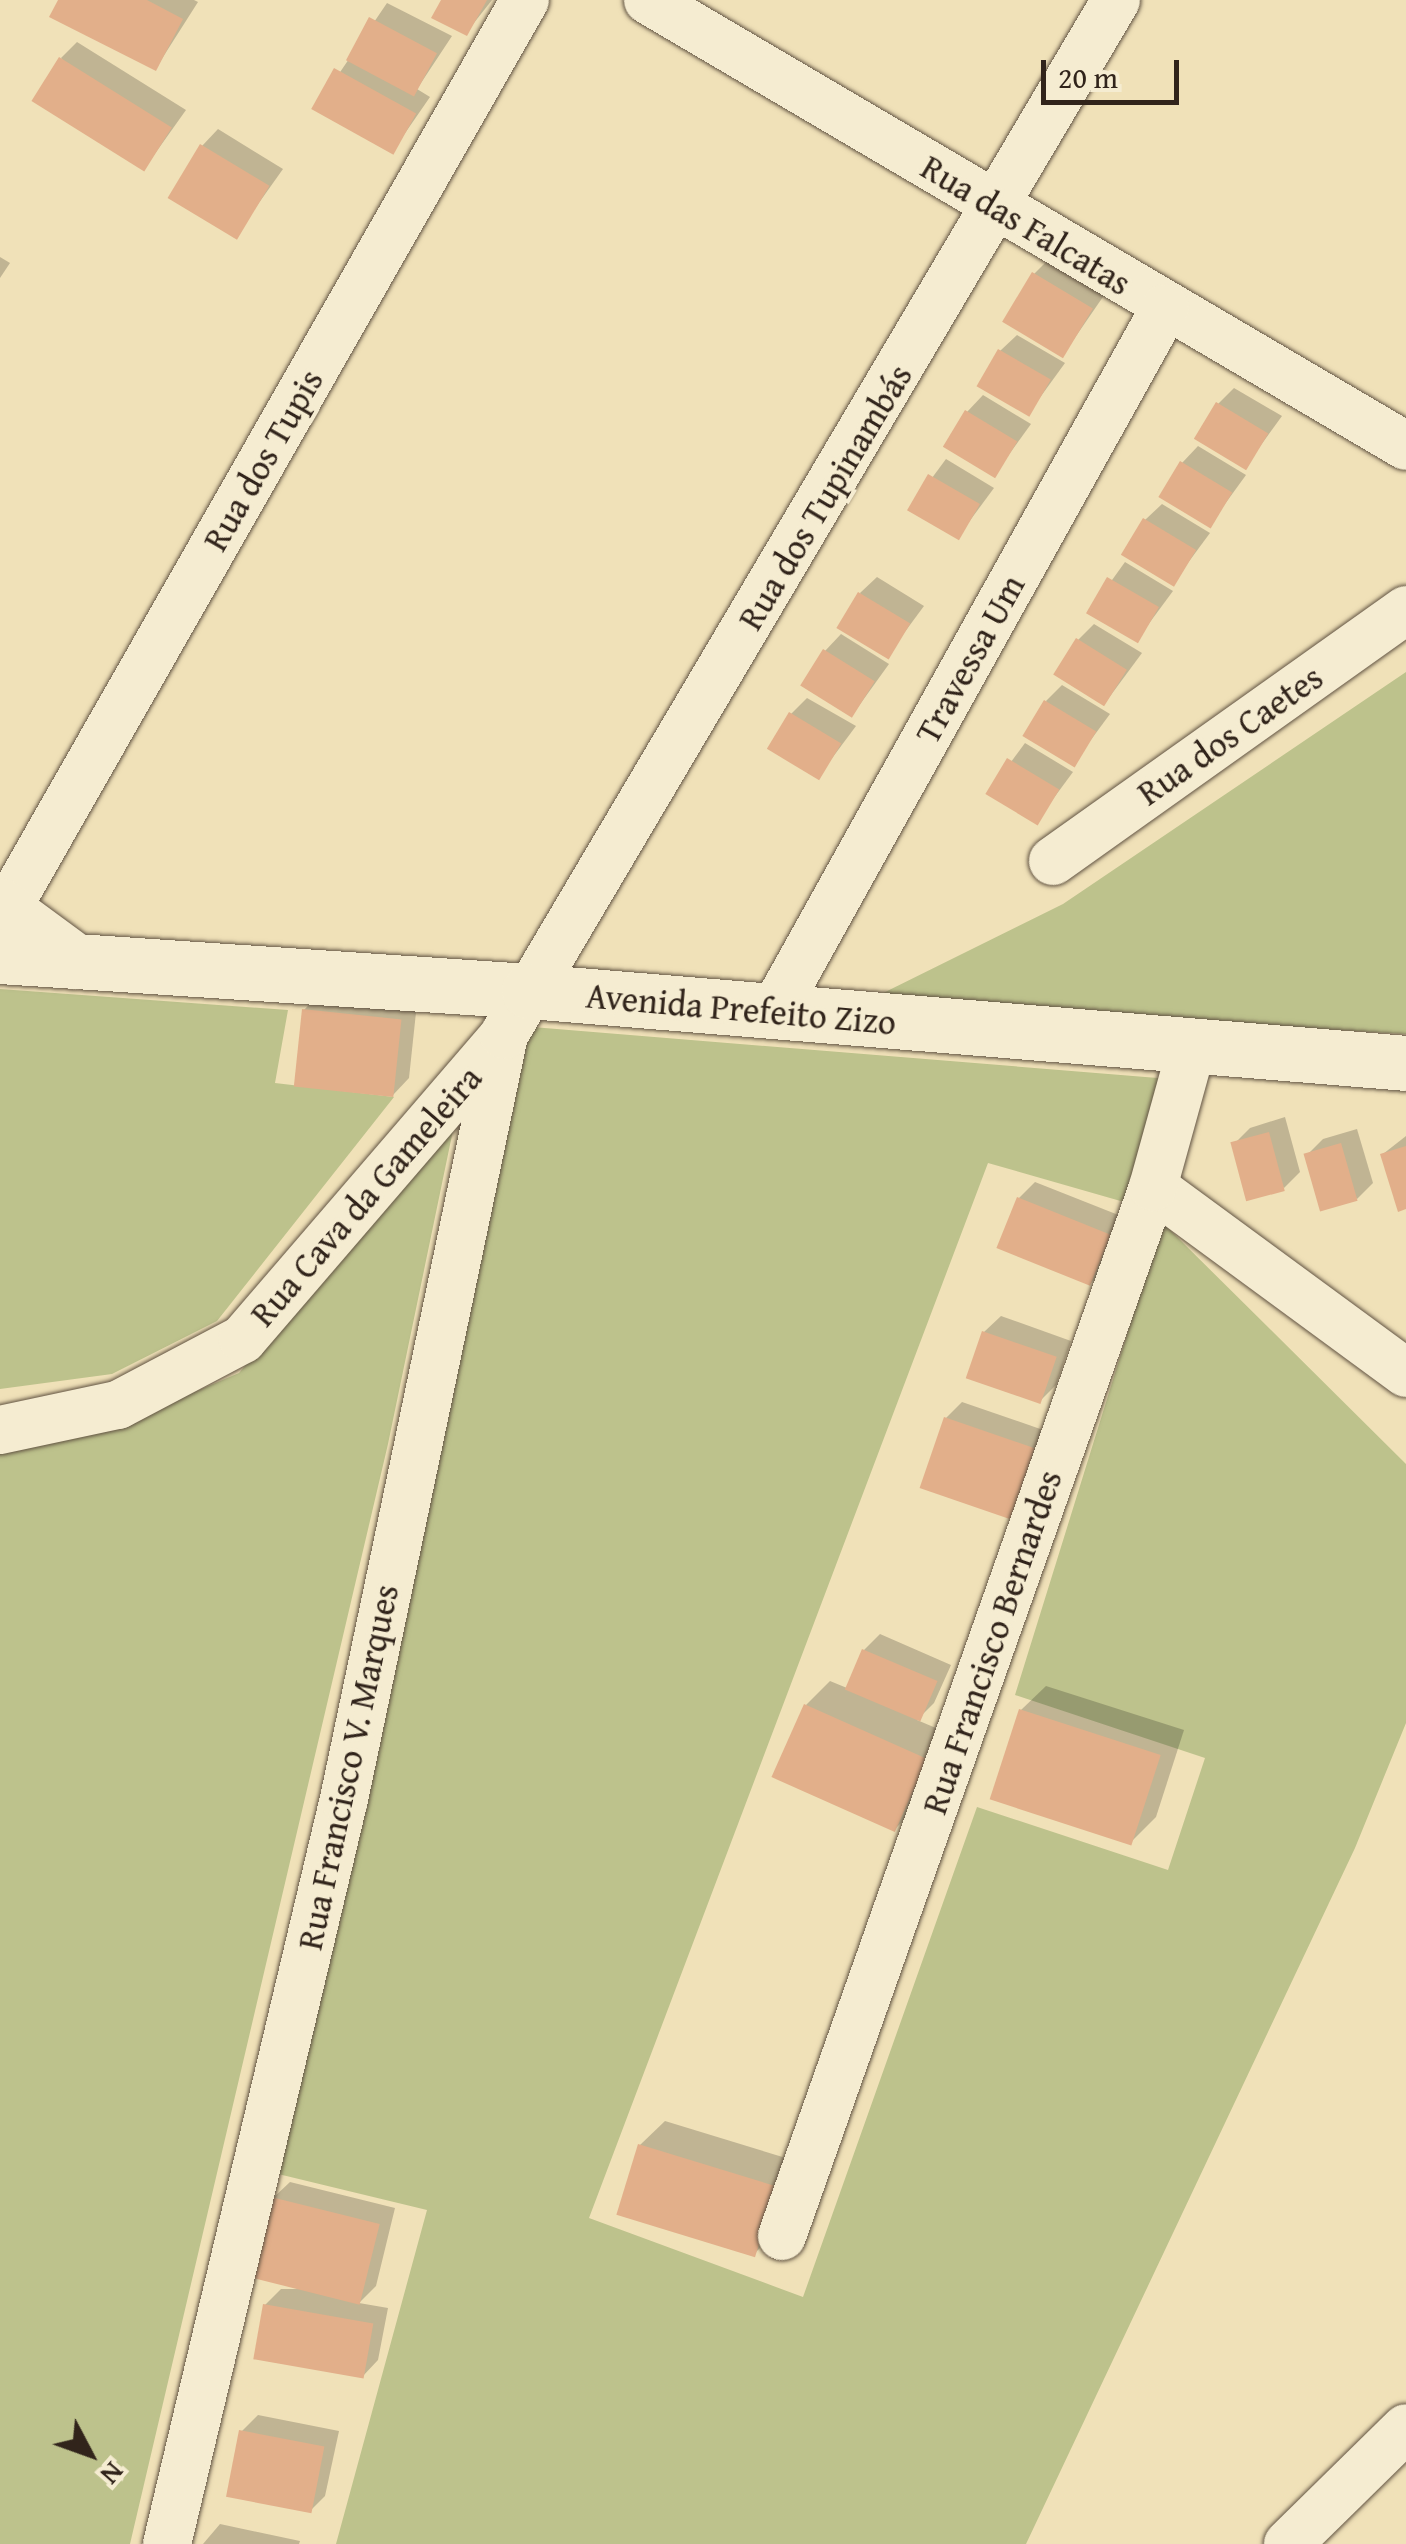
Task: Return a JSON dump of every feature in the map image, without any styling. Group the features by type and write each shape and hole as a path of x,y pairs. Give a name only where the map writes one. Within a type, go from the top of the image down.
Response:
{"main road":[{"name":"Avenida Prefeito Zizo","path":"2,923 75,961 516,1013 774,1011 1406,1063"}],"street":[{"name":"Rua dos Tupis","path":"2,923 525,0"},
{"name":"Rua das Falcatas","path":"648,0 1165,308 1406,446"},
{"name":"Rua dos Tupinambás","path":"516,1013 998,208 1116,0"},
{"name":"Travessa Um","path":"774,1011 1165,308"},
{"name":"Rua dos Caetes","path":"1053,861 1406,610"},
{"name":"Rua Cava da Gameleira","path":"0,1430 118,1406 243,1339 516,1013"},
{"name":"Rua Francisco V. Marques","path":"166,2544 344,1799 516,1013"},
{"name":"Rua Francisco Bernardes","path":"782,2236 1153,1187 1192,1046"},
{"path":"1153,1187 1406,1372"},
{"path":"1288,2544 1406,2428"}],"green space":[{"path":"1406,672 1406,1034 865,1002 1063,904"},
{"path":"0,989 288,1010 275,1083 394,1097 217,1321 112,1374 0,1389"},
{"path":"520,1026 1170,1079 1124,1202 988,1163 589,2218 803,2297 977,1807 1168,1870 1205,1758 1015,1695 1162,1222 1406,1464 1406,1723 1355,1848 1026,2544 336,2544 427,2210 274,2173"},
{"path":"457,1111 388,1444 130,2544 0,2544 0,1449 121,1423 239,1373"}],"building":[{"path":"58,0 147,0 183,19 156,71 49,17"},
{"path":"441,0 487,0 467,36 431,18"},
{"path":"369,17 437,53 414,96 346,60"},
{"path":"59,57 172,127 144,172 31,101"},
{"path":"334,68 416,114 393,155 311,109"},
{"path":"200,144 269,186 237,240 168,198"},
{"path":"1032,272 1093,309 1063,358 1002,322"},
{"path":"998,349 1051,379 1029,417 976,386"},
{"path":"1216,402 1268,433 1246,470 1194,439"},
{"path":"965,410 1017,441 995,478 943,447"},
{"path":"1180,461 1232,492 1211,528 1158,497"},
{"path":"928,474 980,504 959,540 907,510"},
{"path":"1143,518 1196,550 1174,587 1121,555"},
{"path":"1107,577 1159,607 1138,643 1086,613"},
{"path":"858,592 910,623 889,659 836,628"},
{"path":"1076,638 1127,670 1104,706 1053,674"},
{"path":"823,649 875,681 852,718 800,685"},
{"path":"1044,700 1096,731 1075,767 1022,736"},
{"path":"789,712 841,743 819,780 767,749"},
{"path":"1007,758 1059,789 1038,825 985,794"},
{"path":"302,1009 401,1019 393,1097 294,1087"},
{"path":"1269,1132 1285,1191 1246,1201 1230,1142"},
{"path":"1341,1143 1358,1201 1320,1211 1304,1154"},
{"path":"1406,1146 1406,1209 1398,1212 1380,1154"},
{"path":"1017,1197 1111,1235 1090,1286 996,1248"},
{"path":"982,1331 1057,1357 1040,1404 966,1378"},
{"path":"944,1417 1035,1448 1010,1519 920,1488"},
{"path":"862,1649 937,1681 920,1722 845,1690"},
{"path":"804,1704 927,1759 895,1832 771,1777"},
{"path":"1019,1709 1161,1755 1131,1845 990,1799"},
{"path":"638,2144 777,2186 755,2257 616,2215"},
{"path":"271,2197 380,2224 360,2305 251,2278"},
{"path":"263,2304 373,2323 364,2379 253,2359"},
{"path":"239,2430 324,2447 311,2513 226,2497"}]}
